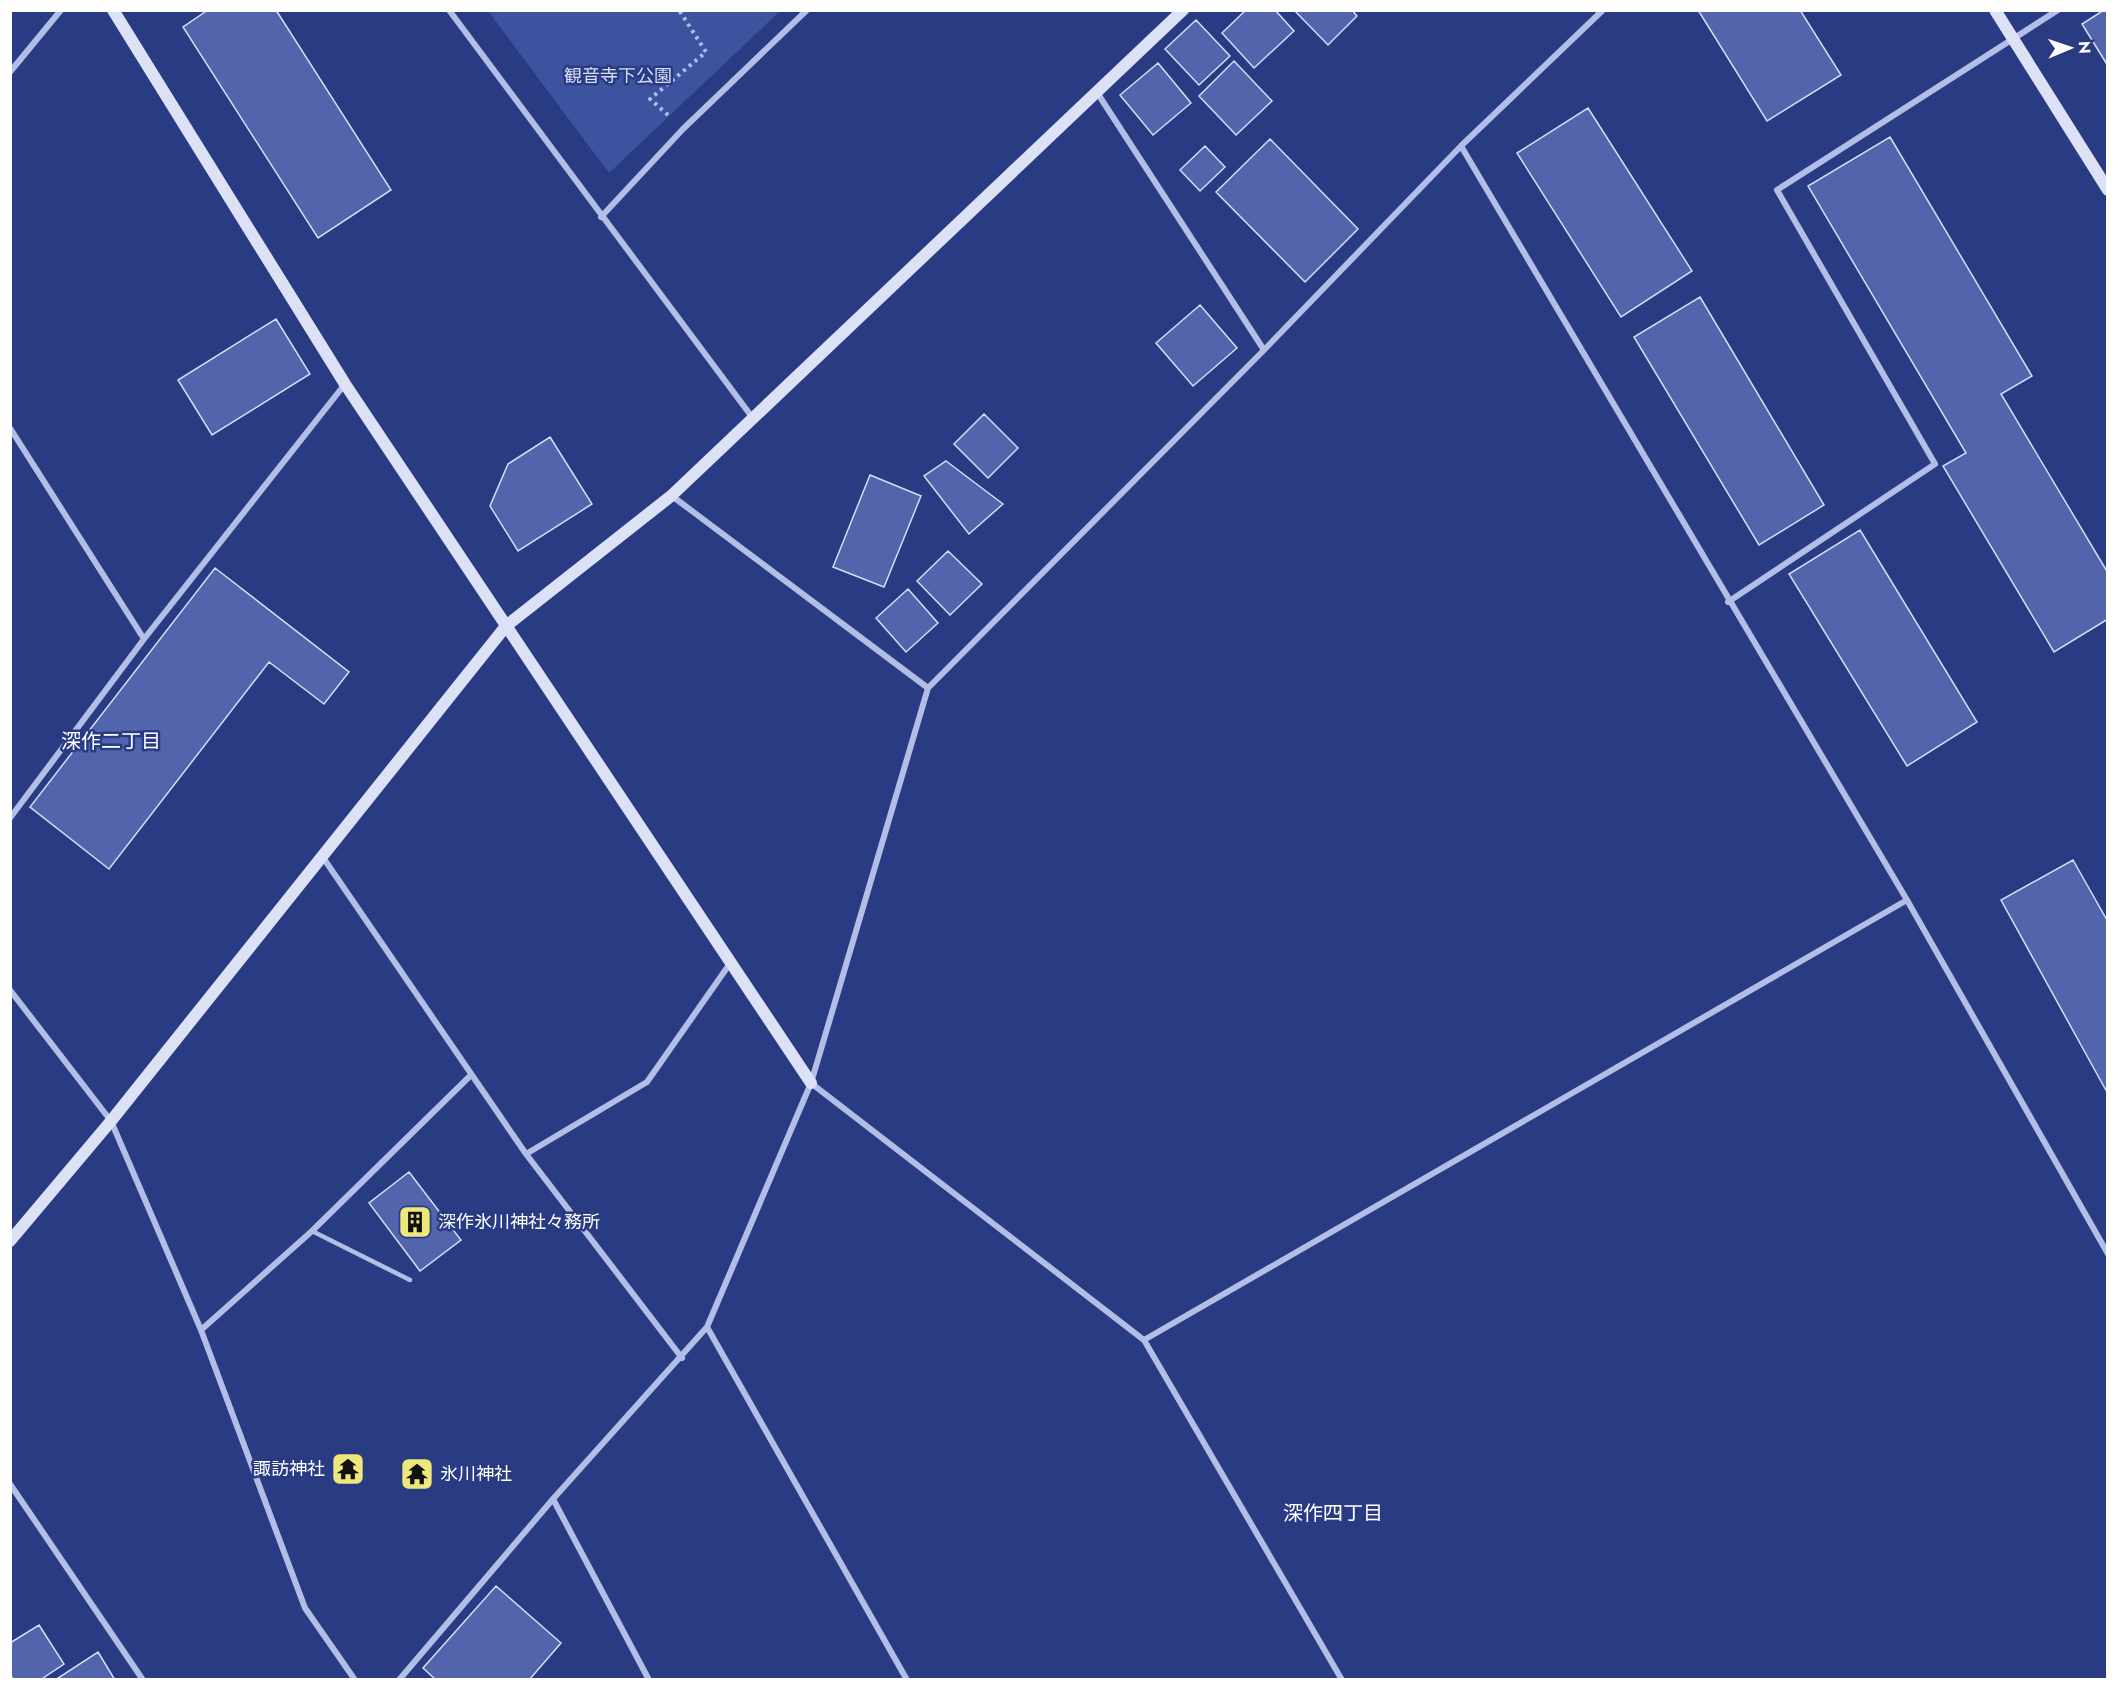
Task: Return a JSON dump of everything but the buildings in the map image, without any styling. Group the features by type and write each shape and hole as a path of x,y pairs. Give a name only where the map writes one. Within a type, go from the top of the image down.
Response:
{"street":[{"path":"10,72 61,10"},
{"path":"113,10 345,384 811,1083 1144,1340 1342,1680"},
{"path":"449,10 752,417"},
{"path":"601,217 683,129 807,10"},
{"path":"10,1241 111,1121 506,626 671,496 1183,10"},
{"path":"399,1680 553,1499 682,1358 707,1327 811,1083 928,688 1264,350 1461,146 1603,10"},
{"path":"1995,10 2108,190"},
{"path":"1728,602 1935,464 1777,190 2058,10"},
{"path":"1098,93 1264,350"},
{"path":"1461,146 1728,602 1907,900 2108,1254"},
{"path":"10,818 144,639 345,384"},
{"path":"10,428 144,639"},
{"path":"671,496 928,688"},
{"path":"322,856 470,1076 526,1154 682,1358"},
{"path":"1144,1340 1907,900"},
{"path":"526,1154 647,1082 731,962"},
{"path":"10,990 111,1121 201,1330 305,1608 355,1680"},
{"path":"201,1330 312,1231 470,1076"},
{"path":"707,1327 907,1680"},
{"path":"10,1484 143,1680"},
{"path":"553,1499 648,1680"}],"lane":[{"path":"312,1231 410,1280"}],"path":[{"path":"679,10 706,52 650,99 683,129"}],"green space":[{"name":"観音寺下公園","path":"488,11 780,11 609,173"}],"place":[{"name":"深作氷川神社々務所","path":"415,1222"},
{"name":"諏訪神社","path":"348,1469"},
{"name":"氷川神社","path":"417,1474"}],"district":[{"name":"深作二丁目","path":"111,741"},
{"name":"深作四丁目","path":"1333,1513"}]}
